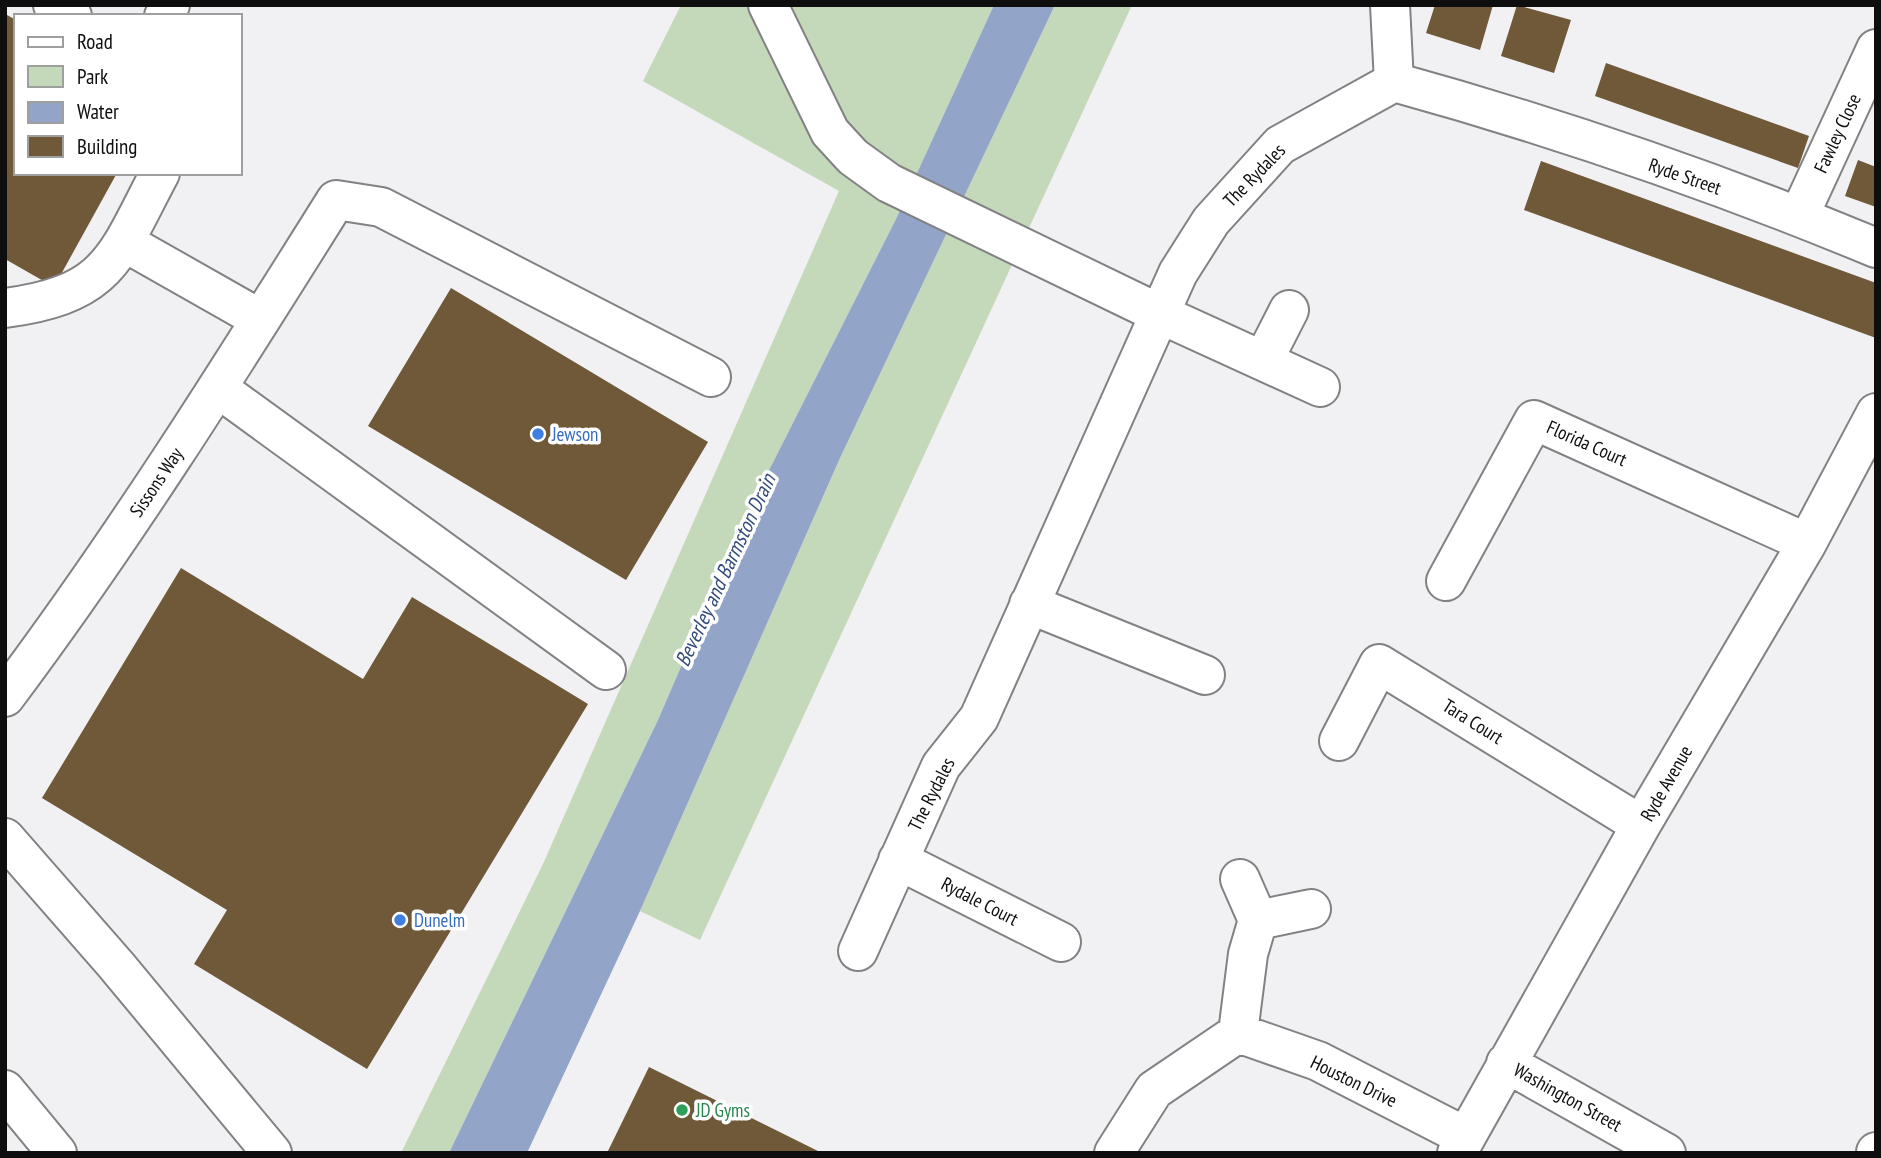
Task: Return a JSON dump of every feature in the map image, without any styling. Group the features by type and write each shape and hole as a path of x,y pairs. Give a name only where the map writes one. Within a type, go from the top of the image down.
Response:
{"street":[{"path":"53,5 69,14"},
{"path":"768,5 830,132 853,158 890,183 986,227 1160,314 1320,387"},
{"path":"1390,5 1394,82"},
{"name":"Fawley Close","path":"1799,216 1876,49"},
{"name":"Ryde Street","path":"1394,82 1492,109 1799,216 1876,248"},
{"name":"The Rydales","path":"858,951 941,766 979,718 1178,273 1211,221 1280,145 1394,82"},
{"path":"5,308 28,305 79,289 106,267 126,243 159,175"},
{"name":"Sissons Way","path":"5,697 77,600 219,389 336,200 381,207 711,377"},
{"path":"126,243 260,319"},
{"path":"1263,361 1289,310"},
{"path":"219,389 606,670"},
{"name":"Ryde Avenue","path":"1461,1145 1641,825 1807,543 1876,413"},
{"name":"Florida Court","path":"1446,581 1534,420 1807,543"},
{"path":"1029,604 1205,675"},
{"name":"Tara Court","path":"1339,741 1379,664 1641,825"},
{"path":"5,838 116,965 272,1153"},
{"name":"Rydale Court","path":"898,860 1061,942"},
{"path":"1114,1153 1154,1090 1238,1033 1248,954 1258,920 1240,879"},
{"path":"1258,920 1311,909"},
{"name":"Houston Drive","path":"1238,1033 1318,1061 1461,1145"},
{"name":"Washington Street","path":"1506,1063 1666,1153"},
{"path":"5,1090 57,1153"}],"green space":[{"path":"681,5 994,5 896,219 747,514 658,720 449,1153 401,1153 543,864 839,191 643,81"},
{"path":"1055,5 1132,5 700,940 640,911 840,458"}],"water":[{"name":"Beverley and Barmston Drain","path":"994,5 1055,5 840,458 640,911 527,1153 449,1153 658,720 747,514 896,219"}],"building":[{"path":"1435,5 1493,5 1480,50 1426,33"},
{"path":"1517,5 1571,20 1554,73 1501,56"},
{"path":"7,15 14,19 14,175 116,175 54,287 5,259"},
{"path":"1606,63 1809,136 1798,168 1595,96"},
{"path":"1858,160 1876,167 1876,207 1845,196"},
{"path":"1541,161 1876,283 1876,338 1524,210"},
{"name":"Jewson","path":"451,288 708,442 626,580 368,426"},
{"path":"181,568 363,679 412,597 588,704 367,1069 194,964 227,910 42,798"},
{"name":"JD Gyms","path":"649,1067 822,1153 607,1153"}],"place":[{"name":"Jewson","path":"538,434"},
{"name":"Dunelm","path":"400,920"},
{"name":"JD Gyms","path":"682,1110"}]}
